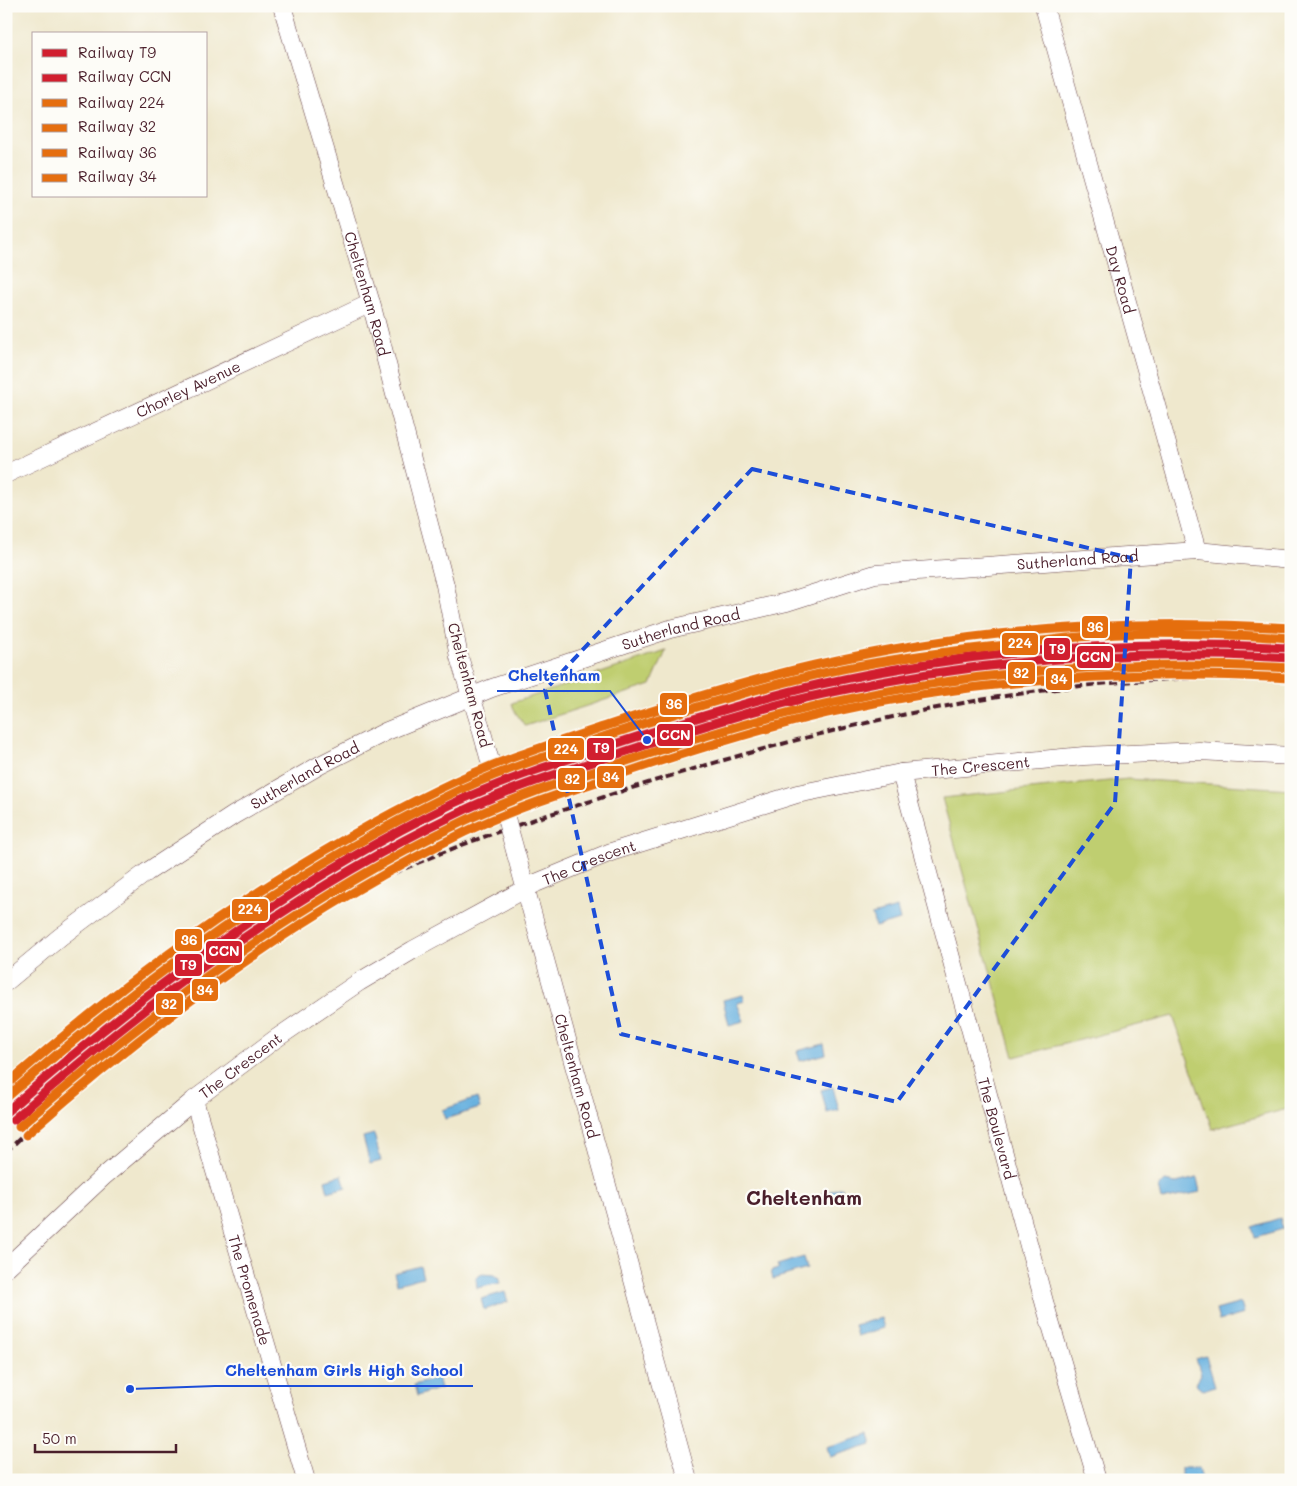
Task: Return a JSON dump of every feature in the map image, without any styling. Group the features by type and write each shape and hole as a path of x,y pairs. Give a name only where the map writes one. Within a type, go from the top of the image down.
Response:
{"street":[{"name":"Cheltenham Road","path":"282,6 371,303 445,585 459,657 472,696 516,854 524,890 688,1480"},
{"name":"Day Road","path":"1044,6 1197,551"},
{"name":"Chorley Avenue","path":"6,474 371,303"},
{"name":"Sutherland Road","path":"6,982 60,937 147,872 234,815 320,765 387,731 472,696 670,629 788,602 875,574 1197,551 1291,560"},
{"name":"The Crescent","path":"6,1268 103,1177 194,1100 274,1040 360,982 413,950 524,890 611,852 733,812 797,794 901,773 1084,756 1199,751 1291,756"},
{"name":"The Boulevard","path":"901,773 1045,1305 1097,1480"},
{"name":"The Promenade","path":"194,1100 306,1480"}],"highlighted area":[{"path":"752,469 1131,558 1115,803 897,1102 621,1034 545,690"}],"green space":[{"path":"666,651 651,685 525,726 514,710 512,703"},
{"path":"1128,779 1291,789 1291,1108 1212,1129 1173,1016 1014,1057 942,798"}],"water":[{"path":"897,908 900,920 875,927 872,915"},
{"path":"743,995 745,1001 737,1003 744,1021 729,1025 723,1000"},
{"path":"824,1044 826,1054 800,1061 797,1051"},
{"path":"833,1087 839,1110 827,1113 821,1090"},
{"path":"477,1098 480,1108 445,1119 442,1110"},
{"path":"374,1134 381,1161 370,1164 363,1137"},
{"path":"342,1175 346,1187 328,1192 325,1180"},
{"path":"1197,1178 1200,1192 1162,1200 1159,1187 1165,1181 1176,1183"},
{"path":"842,1187 845,1196 821,1204 818,1195"},
{"path":"1280,1218 1283,1229 1255,1237 1252,1227"},
{"path":"804,1257 807,1269 773,1279 771,1271 779,1269 777,1265"},
{"path":"420,1266 423,1277 397,1284 394,1273"},
{"path":"482,1274 494,1275 500,1278 500,1283 477,1288 476,1278"},
{"path":"505,1292 508,1302 484,1310 481,1299"},
{"path":"1241,1303 1244,1314 1219,1321 1216,1310"},
{"path":"881,1318 884,1328 857,1336 854,1325"},
{"path":"1206,1356 1215,1386 1203,1390 1196,1384 1201,1374 1196,1359"},
{"path":"438,1378 441,1388 417,1396 414,1385"},
{"path":"869,1434 872,1444 830,1457 827,1447"},
{"path":"1181,1468 1199,1468 1202,1479 1181,1480"}],"railway":[{"path":"6,1152 43,1117 122,1049 164,1016 251,955 338,902 371,885 438,854 508,828 738,756 865,723 928,710 1057,689 1143,680 1228,679 1291,681"}],"rail line":[{"name":"36","path":"6,1085 107,1000 160,960 269,885 382,818 462,778 525,753 662,708 764,678 815,665 933,643 1052,629 1111,626 1171,624 1291,628"},
{"name":"224","path":"6,1098 109,1012 216,932 272,895 387,827 468,786 531,761 674,714 785,682 842,669 929,654 1069,638 1143,633 1291,638"},
{"name":"T9","path":"6,1112 110,1025 164,983 275,905 392,835 452,804 534,771 719,711 770,697 821,684 937,662 996,655 1113,646 1173,645 1291,648"},
{"name":"CCN","path":"13,1120 116,1033 170,991 280,914 337,878 396,845 456,814 537,780 772,706 881,682 939,672 997,665 1114,656 1173,655 1290,658"},
{"name":"32","path":"19,1127 70,1083 175,1000 285,922 400,854 460,823 500,805 541,790 724,730 774,716 883,692 940,682 998,675 1115,666 1173,665 1290,668"},
{"name":"34","path":"26,1135 76,1091 181,1008 290,931 405,863 465,832 545,799 726,740 827,713 884,701 942,692 1057,679 1173,675 1289,678"}],"place":[{"name":"Cheltenham","path":"647,740"},
{"name":"Cheltenham Girls High School","path":"130,1389"}],"district":[{"name":"Cheltenham","path":"804,1197"}]}
